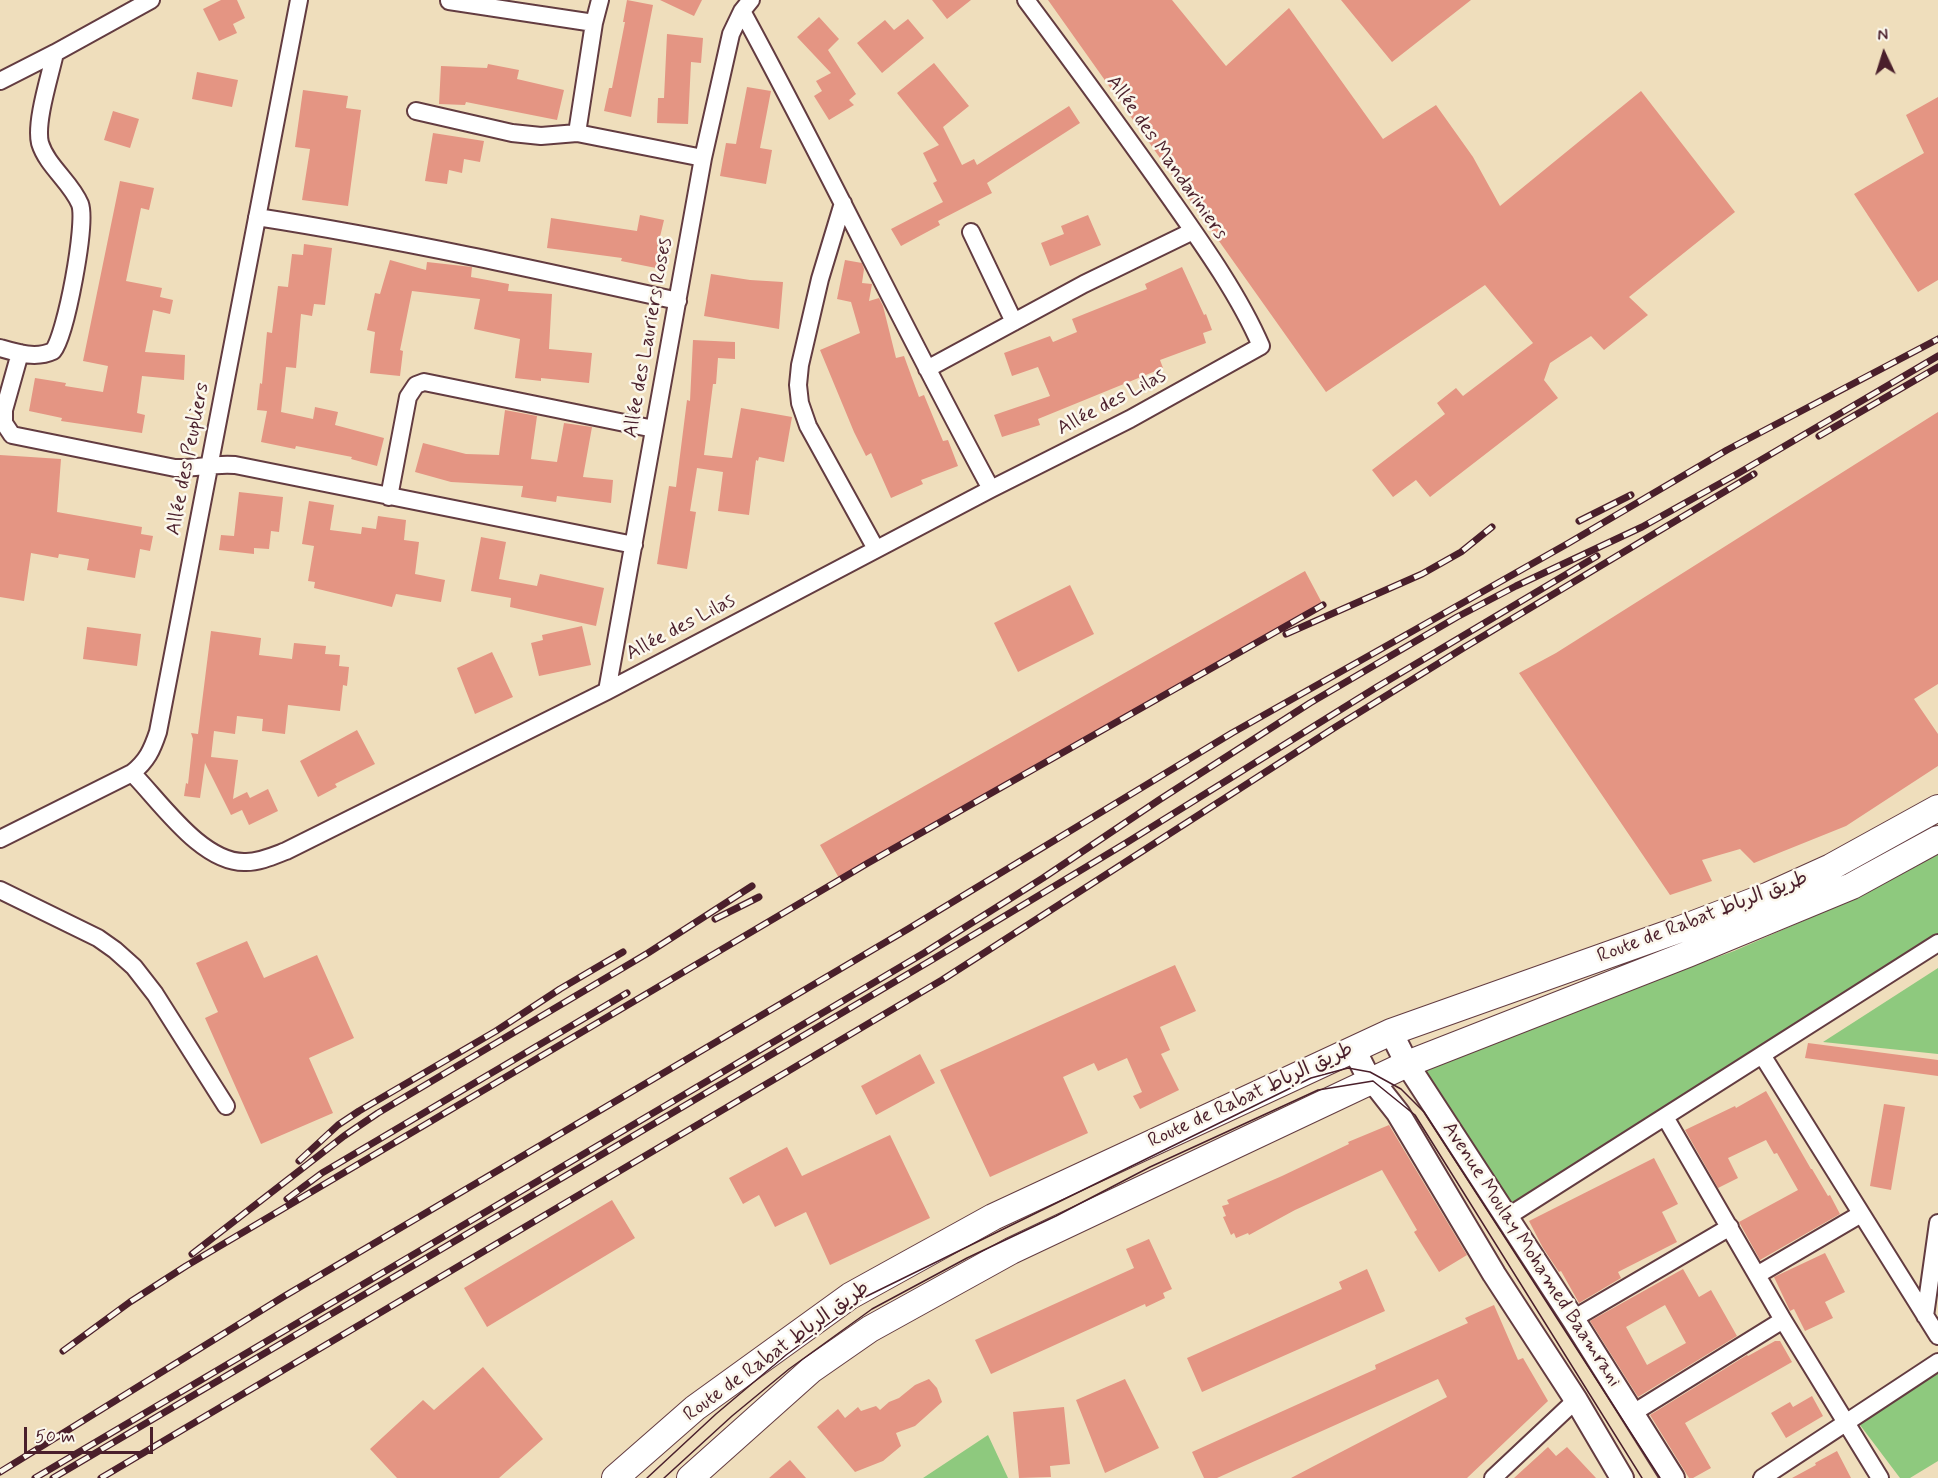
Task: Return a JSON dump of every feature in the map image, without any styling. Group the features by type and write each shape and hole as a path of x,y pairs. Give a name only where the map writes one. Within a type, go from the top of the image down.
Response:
{"main road":[{"name":"Route de Rabat طريق الرباط","path":"615,1478 695,1408 850,1296 993,1216 1391,1032 1767,896 1832,867 1938,808"},
{"name":"Route de Rabat طريق الرباط","path":"690,1478 811,1370 870,1329 1011,1251 1407,1064 1688,954 1852,886 1938,838"}],"street":[{"path":"0,81 151,0"},
{"name":"Allée des Peupliers","path":"0,839 132,772 148,758 158,732 299,0"},
{"path":"577,133 594,23 600,0"},
{"name":"Allée des Mandariniers","path":"1026,0 1116,120 1193,231 1252,325 1261,346"},
{"path":"449,1 515,13 594,23"},
{"path":"747,5 843,203 991,489"},
{"name":"Allée des Lauriers Roses","path":"607,691 703,158 731,34 747,5"},
{"path":"0,348 40,355 53,351 63,330 82,223 79,202 40,143 41,116 55,53"},
{"path":"416,111 512,133 541,136 577,133 703,158"},
{"path":"843,203 820,279 800,365 798,385 800,404 808,426 876,549"},
{"path":"257,217 311,225 492,260 678,301"},
{"path":"927,369 1084,284 1193,231"},
{"path":"971,232 1014,322"},
{"name":"Allée des Lilas","path":"132,772 189,834 209,851 232,861 263,860 329,830 607,691 991,489 1130,419 1261,346"},
{"path":"20,353 4,410 4,423 12,435 175,468 235,465 634,545"},
{"path":"389,497 408,397 416,385 424,382 654,429"},
{"path":"0,890 98,939 134,967 155,994 226,1106"},
{"path":"1507,1217 1938,943"},
{"name":"Avenue Moulay Mohamed Baamrani","path":"1391,1032 1407,1064 1634,1413 1673,1478"},
{"name":"Avenue Moulay Mohamed Baamrani","path":"1354,1049 1365,1071 1398,1113 1494,1274 1576,1400 1622,1478"},
{"path":"1762,1055 1938,1336"},
{"path":"1665,1117 1783,1320 1880,1478"},
{"path":"1757,1275 1861,1214"},
{"path":"1925,1316 1938,1223"},
{"path":"1573,1319 1730,1227"},
{"path":"1634,1413 1783,1320"},
{"path":"1762,1478 1938,1362"},
{"path":"1493,1478 1576,1400"}],"green space":[{"path":"1938,851 1938,951 1506,1215 1416,1066 1734,951 1858,897"},
{"path":"1938,968 1938,1054 1823,1042"},
{"path":"1938,1364 1938,1461 1910,1478 1900,1478 1860,1425"},
{"path":"988,1435 1008,1478 923,1478"}],"building":[{"path":"221,0 237,0 245,18 233,24 237,33 219,41 203,9"},
{"path":"627,0 653,5 631,117 604,111 609,88 612,88"},
{"path":"660,0 702,0 694,16"},
{"path":"932,0 971,0 947,19"},
{"path":"1048,0 1172,0 1226,66 1289,8 1383,139 1436,105 1473,157 1500,206 1641,91 1735,212 1629,297 1648,315 1604,350 1591,336 1550,363 1544,380 1558,398 1430,497 1416,480 1393,497 1372,470 1445,414 1437,403 1456,388 1463,396 1533,343 1485,285 1326,392"},
{"path":"1341,0 1471,0 1392,62"},
{"path":"819,17 839,39 828,50 856,94 849,100 854,105 829,120 814,96 822,91 816,81 831,73 797,37"},
{"path":"908,19 924,38 882,73 857,43 885,20 894,30"},
{"path":"667,34 703,38 701,63 691,62 688,124 657,123 658,98 664,98"},
{"path":"934,63 969,106 943,127 962,165 974,159 977,165 1069,106 1080,123 987,183 992,193 938,221 940,225 901,246 891,229 943,202 933,183 937,181 923,153 939,145 897,93"},
{"path":"488,64 519,70 517,79 564,90 557,120 466,102 465,105 439,104 441,66 487,68"},
{"path":"197,72 238,80 232,107 192,99"},
{"path":"747,87 771,91 760,148 772,150 766,184 720,176 726,143 736,144"},
{"path":"303,90 348,96 346,108 361,110 348,206 302,200 310,149 295,147"},
{"path":"1938,97 1938,280 1918,292 1854,194 1924,153 1906,115"},
{"path":"113,111 139,119 130,148 104,140"},
{"path":"433,133 484,141 480,162 464,159 462,173 449,170 447,184 425,181"},
{"path":"120,181 154,188 149,210 141,208 126,281 162,288 160,297 173,300 170,314 153,310 145,352 185,355 184,380 142,376 137,413 145,415 142,433 61,421 62,418 29,411 35,378 103,392 108,366 83,361"},
{"path":"640,215 664,220 659,241 671,243 666,270 621,261 622,258 547,248 551,218 637,231"},
{"path":"1088,215 1101,245 1050,266 1041,243 1064,234 1061,226"},
{"path":"304,244 332,248 325,305 314,304 312,316 301,314 296,368 286,367 281,412 313,419 315,407 338,412 335,425 384,438 377,466 351,459 352,457 261,442 267,411 257,410 267,332 272,333 278,286 288,287 292,254 303,255"},
{"path":"390,260 426,270 427,262 472,267 471,277 509,284 508,291 552,294 549,349 592,353 589,383 515,378 520,339 474,329 480,299 412,291 400,350 403,351 400,376 370,373 375,332 367,330 375,293 380,294"},
{"path":"845,260 862,263 864,269 862,283 872,284 869,301 879,298 896,358 904,356 919,397 924,395 943,441 948,440 958,466 921,480 923,484 891,498 871,453 866,456 854,432 820,350 860,333 851,302 837,299"},
{"path":"1182,267 1212,330 1203,333 1206,343 1160,360 1163,368 1038,419 1040,425 1002,437 994,415 1050,396 1038,367 1012,376 1004,353 1050,336 1053,342 1077,332 1072,319 1147,289 1145,284"},
{"path":"711,274 783,282 779,329 704,316"},
{"path":"693,340 735,342 735,359 718,358 704,455 732,458 741,408 792,417 784,462 759,457 758,461 756,460 749,515 718,511 723,472 697,468 690,511 696,512 687,569 657,564 669,486 676,487 687,400 690,401"},
{"path":"505,410 537,416 531,459 557,462 564,423 592,427 583,477 613,480 611,503 557,496 556,502 521,497 523,486 451,482 415,472 423,443 466,454 499,455"},
{"path":"1938,412 1938,684 1914,699 1938,734 1938,766 1846,826 1754,863 1740,849 1702,860 1712,881 1670,895 1519,673 1556,653"},
{"path":"0,455 61,459 57,512 142,527 141,534 153,536 150,551 140,549 135,578 87,570 89,559 59,554 58,558 31,553 24,601 0,597"},
{"path":"239,492 283,497 279,532 271,531 269,549 254,548 254,554 219,550 221,535 234,536"},
{"path":"309,501 334,505 330,530 361,534 362,527 376,529 378,516 406,520 404,540 419,542 415,574 445,580 441,602 396,594 392,607 314,588 315,582 308,581 314,546 302,544"},
{"path":"481,537 506,542 499,579 537,586 540,574 604,588 596,626 510,607 511,598 471,591"},
{"path":"1305,571 1322,603 839,878 820,845"},
{"path":"1070,585 1094,634 1018,672 994,623"},
{"path":"582,626 591,665 539,676 531,643 543,640 542,635"},
{"path":"87,627 141,634 137,666 83,659"},
{"path":"211,631 261,638 259,655 292,659 294,643 326,646 325,654 340,655 339,666 349,667 347,686 343,685 340,711 288,705 285,734 262,731 263,719 237,716 235,734 214,731 211,757 238,760 233,799 247,792 250,798 268,789 278,811 249,825 242,810 231,815 205,763 200,798 184,796 186,783 188,784 193,739 191,733 198,734"},
{"path":"492,652 513,697 475,714 457,668"},
{"path":"357,730 375,764 335,784 337,787 318,797 300,761"},
{"path":"247,941 264,978 317,955 354,1038 309,1058 333,1113 261,1144 205,1018 218,1012 196,963"},
{"path":"1175,965 1196,1011 1160,1027 1170,1050 1161,1054 1179,1090 1140,1109 1133,1096 1142,1092 1127,1058 1098,1071 1094,1063 1063,1077 1088,1133 990,1177 940,1070"},
{"path":"1808,1043 1938,1060 1938,1076 1805,1058"},
{"path":"920,1054 935,1083 876,1115 861,1086"},
{"path":"1766,1091 1840,1214 1760,1260 1739,1222 1798,1190 1777,1153 1774,1154 1766,1140 1728,1158 1738,1178 1718,1188 1685,1130 1735,1106 1736,1108"},
{"path":"1884,1104 1905,1107 1891,1190 1870,1186"},
{"path":"1389,1125 1467,1255 1439,1272 1414,1232 1417,1230 1382,1170 1295,1210 1249,1235 1248,1233 1236,1238 1234,1233 1231,1235 1223,1217 1226,1216 1222,1206 1229,1204 1227,1200"},
{"path":"890,1135 930,1218 830,1265 806,1212 775,1227 759,1195 743,1204 729,1178 787,1147 802,1176"},
{"path":"1654,1158 1678,1204 1662,1212 1677,1242 1618,1272 1621,1278 1579,1303 1561,1271 1559,1272 1543,1248 1529,1221"},
{"path":"612,1200 635,1238 487,1327 464,1288"},
{"path":"1149,1239 1172,1289 1163,1293 1165,1298 1146,1307 1145,1304 991,1374 975,1340 1134,1268 1126,1249"},
{"path":"1825,1253 1845,1292 1825,1302 1833,1318 1805,1331 1794,1309 1790,1311 1774,1277"},
{"path":"1367,1269 1385,1311 1202,1392 1187,1358 1342,1289 1339,1282"},
{"path":"1683,1269 1699,1297 1711,1290 1737,1336 1638,1397 1590,1321","holes":["1665,1305 1686,1343 1647,1365 1626,1327"]},
{"path":"1494,1305 1518,1360 1523,1358 1548,1401 1467,1478 1291,1478 1447,1397 1438,1379 1217,1478 1204,1478 1192,1452 1376,1369 1375,1365 1468,1323 1465,1318"},
{"path":"1775,1341 1780,1341 1792,1362 1685,1423 1711,1468 1689,1478 1650,1415 1747,1355"},
{"path":"483,1367 543,1439 499,1478 397,1478 370,1449 423,1400 434,1410"},
{"path":"929,1379 937,1388 942,1402 915,1426 896,1433 901,1446 883,1461 855,1472 817,1427 838,1409 845,1418 858,1407 861,1411 876,1406 880,1410 915,1385"},
{"path":"1125,1379 1159,1448 1105,1473 1076,1400"},
{"path":"1812,1396 1823,1416 1786,1438 1771,1413 1790,1402 1793,1407"},
{"path":"1064,1407 1070,1464 1050,1466 1051,1477 1019,1478 1013,1412"},
{"path":"1548,1447 1556,1456 1567,1447 1596,1478 1514,1478"},
{"path":"1837,1451 1851,1478 1792,1478 1816,1465 1815,1463"},
{"path":"790,1460 806,1478 769,1478"}],"tram line":[{"path":"647,1478 716,1414 786,1355 865,1297 1311,1078 1348,1068 1370,1072 1401,1089 1424,1112 1660,1478"},
{"path":"664,1478 732,1416 789,1369 872,1309 967,1258 1056,1216 1150,1167 1318,1090 1373,1081 1415,1115 1642,1478"}],"railway":[{"path":"0,1472 283,1297 908,929 1232,733 1567,544 1727,450 1938,339"},
{"path":"35,1478 924,953 1310,703 1457,617 1516,586 1642,527 1938,356"},
{"path":"1819,436 1938,367"},
{"path":"101,1478 942,980 1334,728 1754,474"},
{"path":"1579,521 1631,495"},
{"path":"1286,634 1422,574 1461,552 1492,527"},
{"path":"53,1478 930,961 1126,843 1377,687 1597,556"},
{"path":"63,1351 130,1302 186,1266 868,863 1323,605"},
{"path":"192,1254 344,1136 378,1113 648,953 752,886"},
{"path":"715,919 759,897"},
{"path":"299,1161 338,1125 359,1111 496,1031 560,989 623,952"},
{"path":"287,1199 322,1173 627,993"}]}
